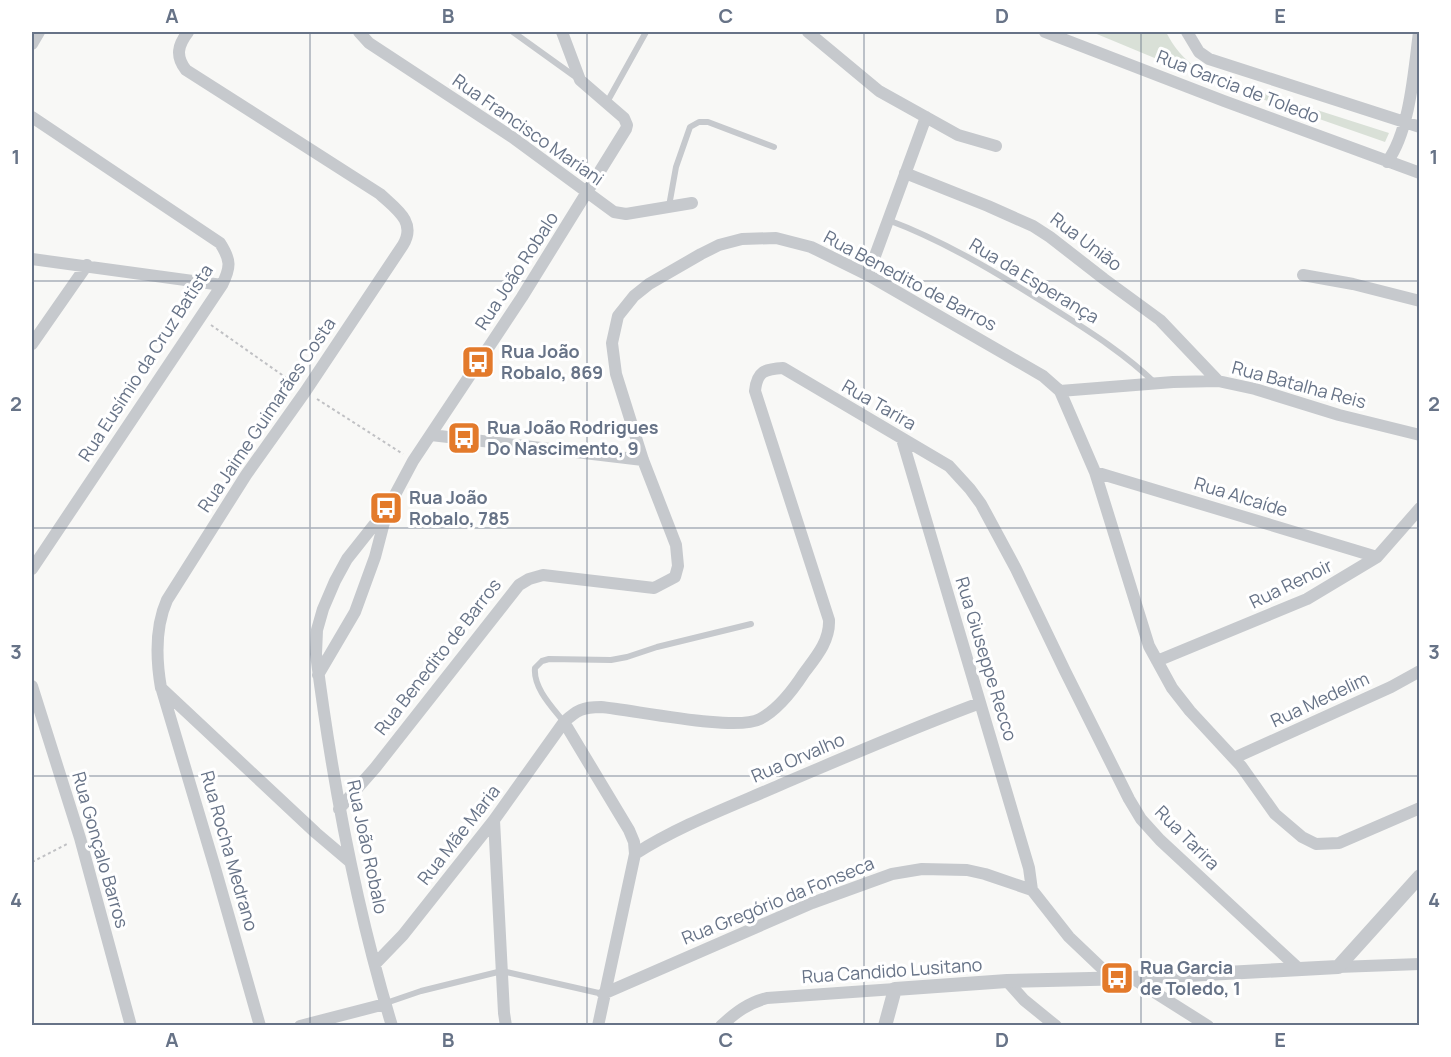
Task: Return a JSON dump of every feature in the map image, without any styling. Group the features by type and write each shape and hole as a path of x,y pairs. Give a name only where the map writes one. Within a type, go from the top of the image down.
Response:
{"street":[{"path":"32,44 39,32"},
{"name":"Rua Jaime Guimarães Costa","path":"161,688 157,664 158,641 167,600 246,475 305,392 407,238 407,221 380,195 186,70 178,55 179,47 188,32"},
{"name":"Rua Francisco Mariani","path":"359,32 369,43 512,137 614,212 692,203"},
{"path":"562,32 580,80 606,104"},
{"path":"808,32 879,91 958,135 996,146"},
{"name":"Rua Garcia de Toledo","path":"1045,32 1419,173"},
{"path":"1187,32 1199,52 1209,59 1419,127"},
{"path":"1387,162 1393,154 1404,123 1419,32"},
{"name":"Rua João Robalo","path":"392,1026 349,861 339,809 318,675 315,642 317,630 331,590 347,560 389,506 413,461 588,194 626,129 626,121 606,104"},
{"name":"Rua Eusímio da Cruz Batista","path":"32,117 220,243 229,261 228,272 222,285 32,569"},
{"path":"868,274 926,117"},
{"name":"Rua União","path":"904,173 988,206 1040,230 1160,320 1218,381"},
{"name":"Rua Benedito de Barros","path":"339,809 375,768 519,585 543,575 654,588 675,577 678,566 676,545 643,460 616,374 612,343 618,316 634,296 649,284 719,245 742,239 776,238 811,247 868,274 1043,376 1060,391 1095,472 1126,578 1156,661 1172,688 1234,758 1275,814 1302,837 1316,844 1339,843 1419,808"},
{"path":"32,259 222,285"},
{"path":"32,344 87,265"},
{"path":"1303,275 1353,284 1419,301"},
{"name":"Rua Tarira","path":"564,722 585,707 601,707 698,720 750,723 774,710 816,657 827,637 829,620 755,391 756,380 767,369 783,368 949,466 960,476 981,504 1021,578 1065,671 1141,819 1160,840 1299,969"},
{"name":"Rua Batalha Reis","path":"1060,391 1155,383 1218,381 1255,389 1338,415 1419,435"},
{"path":"431,435 643,460"},
{"name":"Rua Giuseppe Recco","path":"902,439 1029,868 1032,890"},
{"name":"Rua Alcaíde","path":"1095,472 1377,557"},
{"name":"Rua João Robalo","path":"318,675 355,612 375,557 389,506"},
{"name":"Rua Renoir","path":"1156,661 1307,599 1377,557 1419,508"},
{"name":"Rua Medelim","path":"1234,758 1391,687 1419,671"},
{"name":"Rua Gonçalo Barros","path":"32,686 80,838 131,1026"},
{"path":"161,688 349,861"},
{"name":"Rua Rocha Medrano","path":"161,688 260,1026"},
{"name":"Rua Orvalho","path":"635,854 654,841 760,794 980,703"},
{"path":"564,722 634,842 635,854 603,994 598,1026"},
{"name":"Rua Mãe Maria","path":"375,964 421,912 494,820 564,722"},
{"path":"494,820 506,1026"},
{"name":"Rua Gregório da Fonseca","path":"603,994 812,903 892,874 922,869 967,870 1032,890"},
{"path":"1338,966 1419,876"},
{"path":"1032,890 1069,938 1111,977"},
{"path":"1007,981 1132,978 1338,966 1419,964"},
{"path":"1132,978 1208,1026"},
{"name":"Rua Candido Lusitano","path":"721,1026 737,1011 753,1002 767,998 1007,981 1024,1000 1056,1026"},
{"path":"885,1026 895,989"},
{"path":"300,1026 385,1004"}],"lane":[{"path":"513,32 580,80"},
{"path":"606,104 646,32"},
{"path":"669,207 676,167 690,128 699,122 708,122 774,147"},
{"name":"Rua da Esperança","path":"887,220 906,227 1001,276 1101,339 1155,383"},
{"path":"564,722 542,691 535,675 535,668 542,661 566,658 611,660 751,624"},
{"path":"385,1004 502,971 603,994"}],"path":[{"path":"200,318 305,392 413,461"},
{"path":"32,862 80,838"}],"shaded area":[{"path":"1092,32 1166,32 1184,58 1211,76 1389,133 1385,142 1205,79"}],"place":[{"name":"Rua João Robalo, 869","path":"478,362"},
{"name":"Rua João Rodrigues Do Nascimento, 9","path":"464,438"},
{"name":"Rua João Robalo, 785","path":"386,508"},
{"name":"Rua Garcia de Toledo, 1","path":"1117,978"}]}
